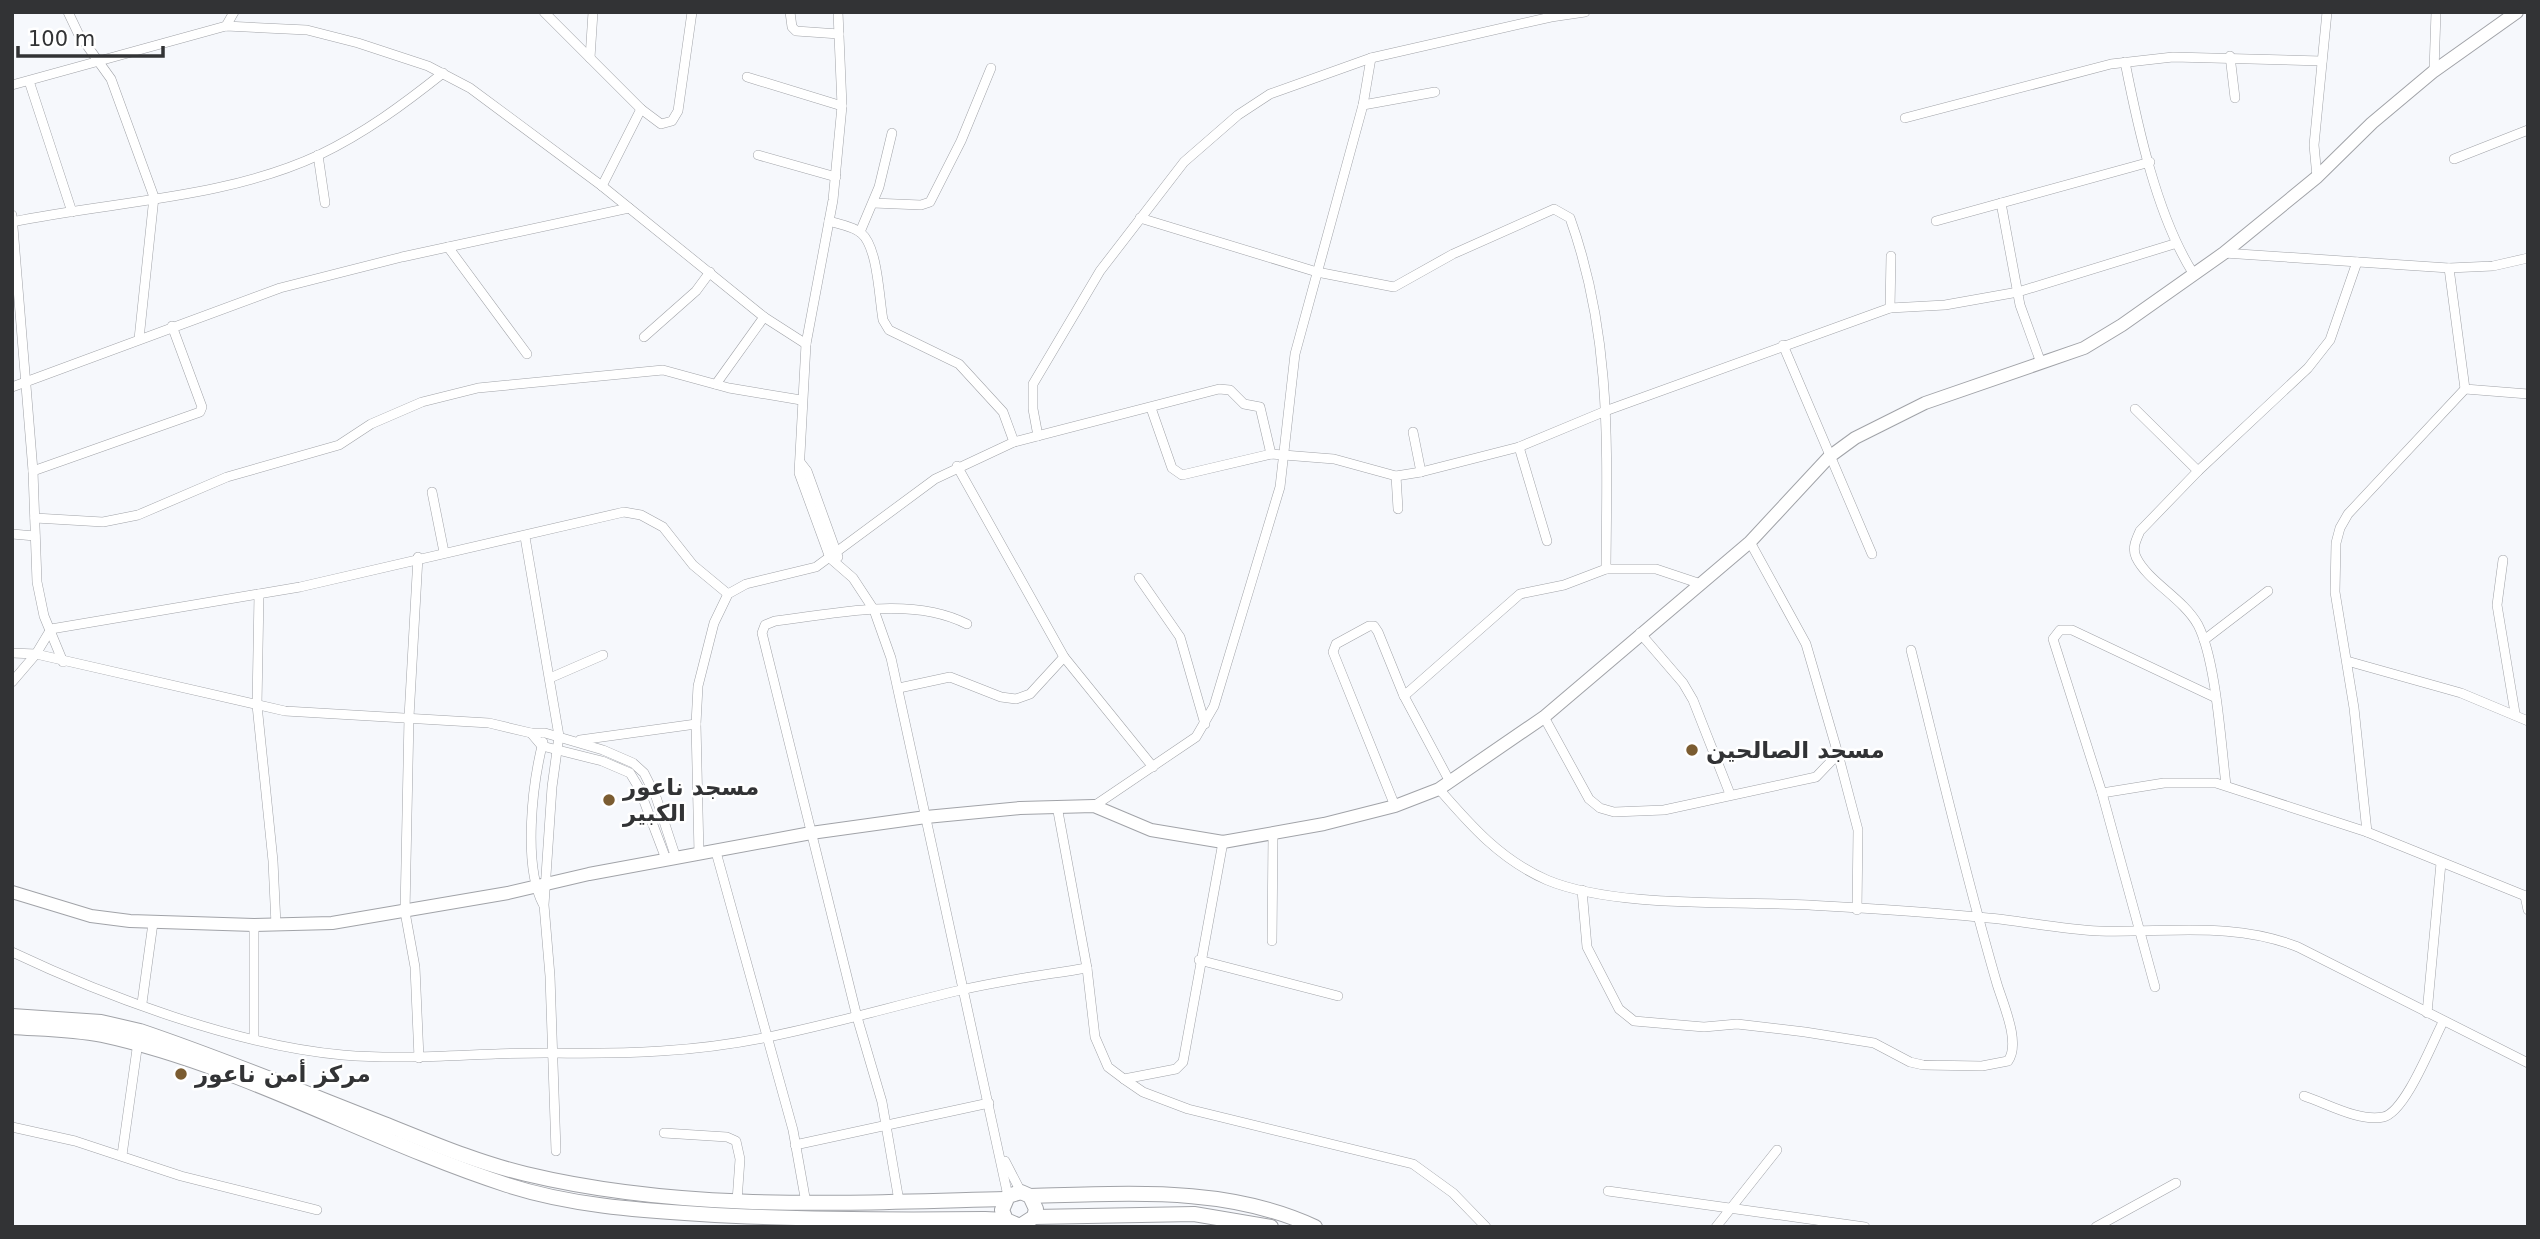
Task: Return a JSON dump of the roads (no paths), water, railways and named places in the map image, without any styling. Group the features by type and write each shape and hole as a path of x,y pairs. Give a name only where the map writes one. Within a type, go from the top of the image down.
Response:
{"main road":[{"path":"12,1016 90,1021 454,1152 524,1174 625,1195 806,1203 1016,1196 1198,1196 1248,1203 1315,1227"},
{"path":"12,1027 139,1038 414,1151 508,1185 551,1197 638,1210 778,1219 1006,1220 1029,1223 1194,1214 1271,1227"},
{"path":"1006,1220 1002,1210 1016,1196"},
{"path":"1016,1196 1036,1209 1029,1223"}],"street":[{"path":"68,12 78,33 100,62 116,90 153,197 139,339"},
{"path":"226,26 234,12"},
{"path":"544,12 641,109 661,124 676,117 692,12"},
{"path":"590,58 593,12"},
{"path":"790,12 796,31 839,34"},
{"path":"838,12 842,106 836,177 806,344 799,473 803,489 833,555 874,610 899,688 999,1150 1016,1196"},
{"path":"1038,436 1032,400 1036,377 1100,271 1184,162 1238,115 1270,94 1371,58 1550,17 1586,12"},
{"path":"2317,177 2314,145 2327,12"},
{"path":"2434,71 2436,12"},
{"path":"12,892 91,916 153,923 332,923 405,912 811,833 926,817 1057,806 1094,806 1152,830 1223,842 1273,834 1395,806 1444,785 1544,717 1698,583 1750,542 1829,457 1892,418 1958,391 2084,348 2105,336 2224,253 2317,177 2372,124 2434,71 2518,12"},
{"path":"12,85 226,26 290,29 331,35 443,73 485,99 602,186 764,317 806,344"},
{"path":"1905,118 2093,67 2125,62 2173,57 2230,56 2322,61"},
{"path":"2230,56 2235,98"},
{"path":"1094,806 1196,737 1205,724 1222,681 1280,487 1295,354 1363,105 1371,58"},
{"path":"2125,62 2139,127 2174,244 2193,273"},
{"path":"873,203 925,205 930,202 961,141 990,68"},
{"path":"63,662 39,597 26,382 16,326 13,219 72,212 229,185 317,155 377,123 443,73"},
{"path":"747,77 842,106"},
{"path":"29,81 72,212"},
{"path":"1363,105 1435,92"},
{"path":"602,186 641,109"},
{"path":"2454,159 2528,130"},
{"path":"860,232 884,170 892,133"},
{"path":"317,155 325,203"},
{"path":"758,155 836,177"},
{"path":"1936,221 2150,162"},
{"path":"2001,203 2018,292 2041,363"},
{"path":"12,387 280,288 448,247 629,208"},
{"path":"1140,218 1317,272 1394,287 1481,240 1554,209 1562,211 1570,218 1592,285 1608,410 1606,569"},
{"path":"829,221 860,232 872,253 883,320 889,330 959,364 1003,412 1014,442"},
{"path":"1151,408 1175,473 1182,475 1271,454 1334,459 1396,476 1421,472 1519,447 1608,410 1890,308 1945,304 2018,292 2174,244"},
{"path":"448,247 527,354"},
{"path":"2224,253 2449,268 2493,266 2528,258"},
{"path":"1890,308 1891,256"},
{"path":"2225,785 2204,640 2183,604 2135,555 2134,543 2140,531 2198,471 2308,368 2330,340 2357,262"},
{"path":"2449,268 2466,388"},
{"path":"644,337 696,291 710,272"},
{"path":"716,384 764,317"},
{"path":"33,471 200,412 202,407 172,326"},
{"path":"1783,345 1872,554"},
{"path":"35,518 103,522 157,509 227,477 339,445 387,417 459,391 663,370 716,384 801,400"},
{"path":"2466,388 2528,394"},
{"path":"2367,832 2347,661 2335,592 2334,558 2340,527 2348,514 2466,388"},
{"path":"699,854 696,724 702,666 719,611 728,594 746,584 806,572 833,555 906,499 957,466 1014,442 1219,389 1230,390 1244,404 1260,407 1271,454"},
{"path":"2135,408 2198,471"},
{"path":"1413,432 1421,472"},
{"path":"1519,447 1547,541"},
{"path":"957,466 1063,657 1153,767"},
{"path":"1396,476 1398,509"},
{"path":"432,492 444,552"},
{"path":"12,682 36,654 51,629 330,580 418,557 525,537 613,513 641,515 663,527 693,565 728,594"},
{"path":"12,534 36,536"},
{"path":"525,537 559,736 540,885"},
{"path":"1750,542 1806,644 1838,754 1858,830 1857,910"},
{"path":"418,557 409,717 405,912 415,967 419,1058"},
{"path":"2503,560 2497,605 2515,713"},
{"path":"1404,696 1520,593 1564,585 1606,569 1656,569 1698,583"},
{"path":"1139,578 1180,638 1205,724"},
{"path":"2204,640 2268,591"},
{"path":"259,594 257,705 273,861 276,925"},
{"path":"899,1201 882,1102 857,1017 765,649 763,628 775,621 874,610 938,612 967,624"},
{"path":"1395,806 1347,690 1334,647 1369,626 1374,626 1444,785 1483,839 1546,879 1582,890 1651,899 1978,917 2087,930 2222,929 2265,935 2298,947 2443,1023 2528,1063"},
{"path":"2155,987 2102,793 2052,645 2055,634 2066,628 2072,629 2214,697"},
{"path":"1640,633 1688,691 1730,794"},
{"path":"1582,890 1587,947 1619,1009 1629,1018 1644,1024 1745,1025 1874,1043 1910,1062 1923,1065 1997,1065 2008,1061 2012,1056 2007,1020 1978,917 1912,650"},
{"path":"12,653 36,654 257,705 305,713 489,723 531,733 559,736 626,759 644,773 656,797 671,859"},
{"path":"550,678 603,655"},
{"path":"899,688 950,677 964,680 1001,697 1021,698 1030,694 1063,657"},
{"path":"2347,661 2461,693 2515,713 2528,721"},
{"path":"1544,717 1589,799 1600,808 1614,812 1664,810 1816,777 1838,754"},
{"path":"556,721 545,733 542,746 533,822 544,905 554,1053 556,1151"},
{"path":"574,741 696,724"},
{"path":"531,733 542,746 616,765 630,773 671,859"},
{"path":"2102,793 2178,782 2206,781 2225,785 2367,832 2527,896 2528,910"},
{"path":"1057,806 1087,968 1098,1048 1108,1067 1143,1092 1188,1109 1413,1164 1453,1193 1486,1227"},
{"path":"1272,941 1273,834"},
{"path":"1124,1079 1169,1071 1180,1065 1223,842"},
{"path":"716,852 767,1037 806,1203"},
{"path":"2427,1013 2441,863"},
{"path":"142,1003 153,923"},
{"path":"254,925 254,1038"},
{"path":"12,952 67,978 254,1038 325,1053 419,1058 554,1053 657,1053 767,1037 964,990 1087,968"},
{"path":"1199,960 1338,996"},
{"path":"2304,1096 2374,1118 2390,1115 2403,1101 2443,1023"},
{"path":"122,1155 139,1038"},
{"path":"794,1145 989,1103"},
{"path":"12,1127 55,1135 181,1176 317,1210"},
{"path":"664,1133 733,1138 740,1159 737,1201"},
{"path":"1716,1227 1777,1150"},
{"path":"2096,1227 2176,1183"},
{"path":"1608,1191 1865,1227"}],"place":[{"name":"مسجد الصالحين","path":"1692,750"},
{"name":"مسجد ناعور الكبير","path":"609,800"},
{"name":"مركز أمن ناعور","path":"181,1074"}]}
